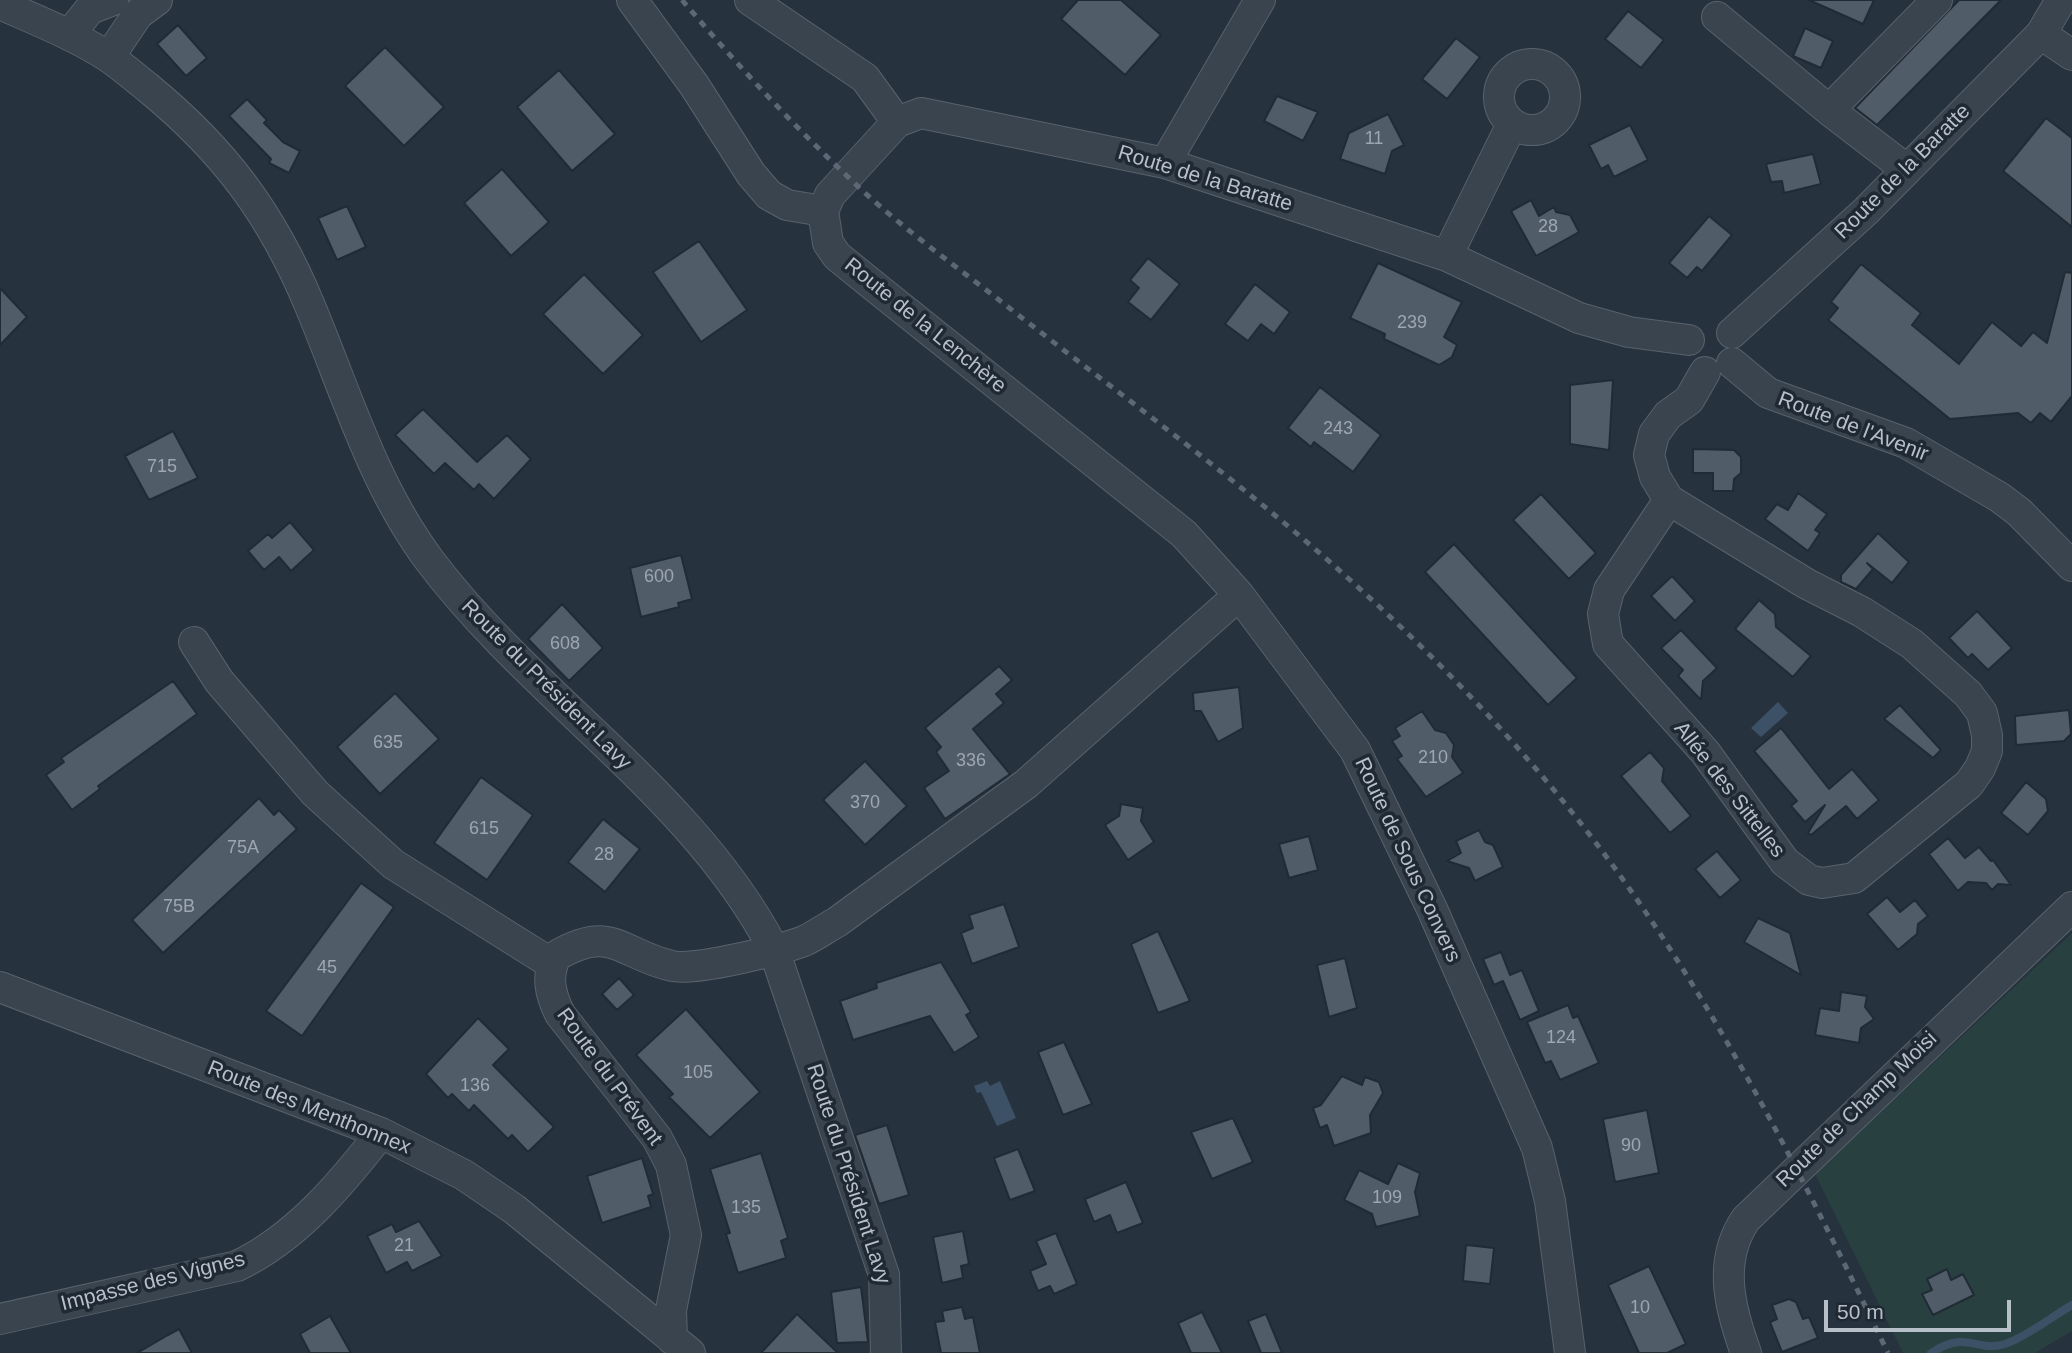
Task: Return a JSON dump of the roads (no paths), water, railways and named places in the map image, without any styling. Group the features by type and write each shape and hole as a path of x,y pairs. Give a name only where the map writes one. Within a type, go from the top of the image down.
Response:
{"street":[{"path":"69,35 90,9 113,0"},
{"path":"108,57 138,14 157,0"},
{"path":"632,0 694,85 751,174 769,195 787,205 823,211 830,195 897,122 865,78 750,0"},
{"path":"1166,163 1260,0"},
{"path":"1829,110 1937,0"},
{"name":"Route de la Baratte","path":"1732,333 1857,220 2041,34 2061,0"},
{"name":"Route du Président Lavy","path":"0,4 69,35 108,57 190,123 229,164 262,213 310,306 339,384 376,467 400,515 428,559 471,612 518,663 660,799 718,864 757,917 774,950 884,1275 886,1353"},
{"path":"1717,17 1829,110 1906,169"},
{"path":"2041,34 2072,55"},
{"name":"Route de la Baratte","path":"897,122 921,113 1166,163 1447,256 1579,318 1629,332 1689,340"},
{"path":"1447,256 1512,124"},
{"name":"Route de la Lenchère","path":"823,211 828,243 837,256 1184,534 1239,595"},
{"path":"1710,323 1719,324 1732,333 1737,345 1718,367 1690,358 1689,340 1693,332 1710,323"},
{"name":"Allée des Sittelles","path":"1670,500 1609,590 1603,614 1608,644 1705,752 1785,862 1809,880 1822,883 1854,878 1969,784 1987,751 1982,713 1968,694 1912,643 1807,584 1670,500 1655,477 1649,455 1654,434 1668,415 1689,400 1718,367"},
{"name":"Route de l'Avenir","path":"1718,367 1768,393 1906,443 1988,490 2020,512 2072,566"},
{"path":"194,642 219,681 315,793 393,863 552,964 556,956 594,939 611,942 673,966 695,965 774,950 805,940 837,922 1026,784 1239,595"},
{"name":"Route de Sous Convers","path":"1239,595 1327,710 1367,770 1528,1124 1548,1187 1570,1353"},
{"name":"Route de Champ Moisi","path":"1746,1353 1730,1295 1728,1261 1738,1230 1745,1219 2072,907"},
{"name":"Route du Prévent","path":"552,964 551,996 560,1014 657,1138 671,1165 686,1236 671,1310 681,1346"},
{"name":"Route des Menthonnex","path":"0,987 381,1133 464,1175 514,1209 681,1346"},
{"name":"Impasse des Vignes","path":"0,1319 237,1266 264,1253 288,1237 381,1133"}],"water":[{"path":"1778,702 1788,713 1761,737 1751,728"},
{"path":"987,1081 990,1086 1000,1081 1016,1118 997,1126 981,1092 977,1093 974,1086"}],"waterway":[{"path":"1931,1353 1954,1343 1995,1346 2014,1341 2072,1305"}],"railway":[{"path":"682,0 782,112 883,209 1179,438 1308,543 1428,653 1503,732 1574,814 1607,857 1674,955 1772,1122 1888,1353"}]}
